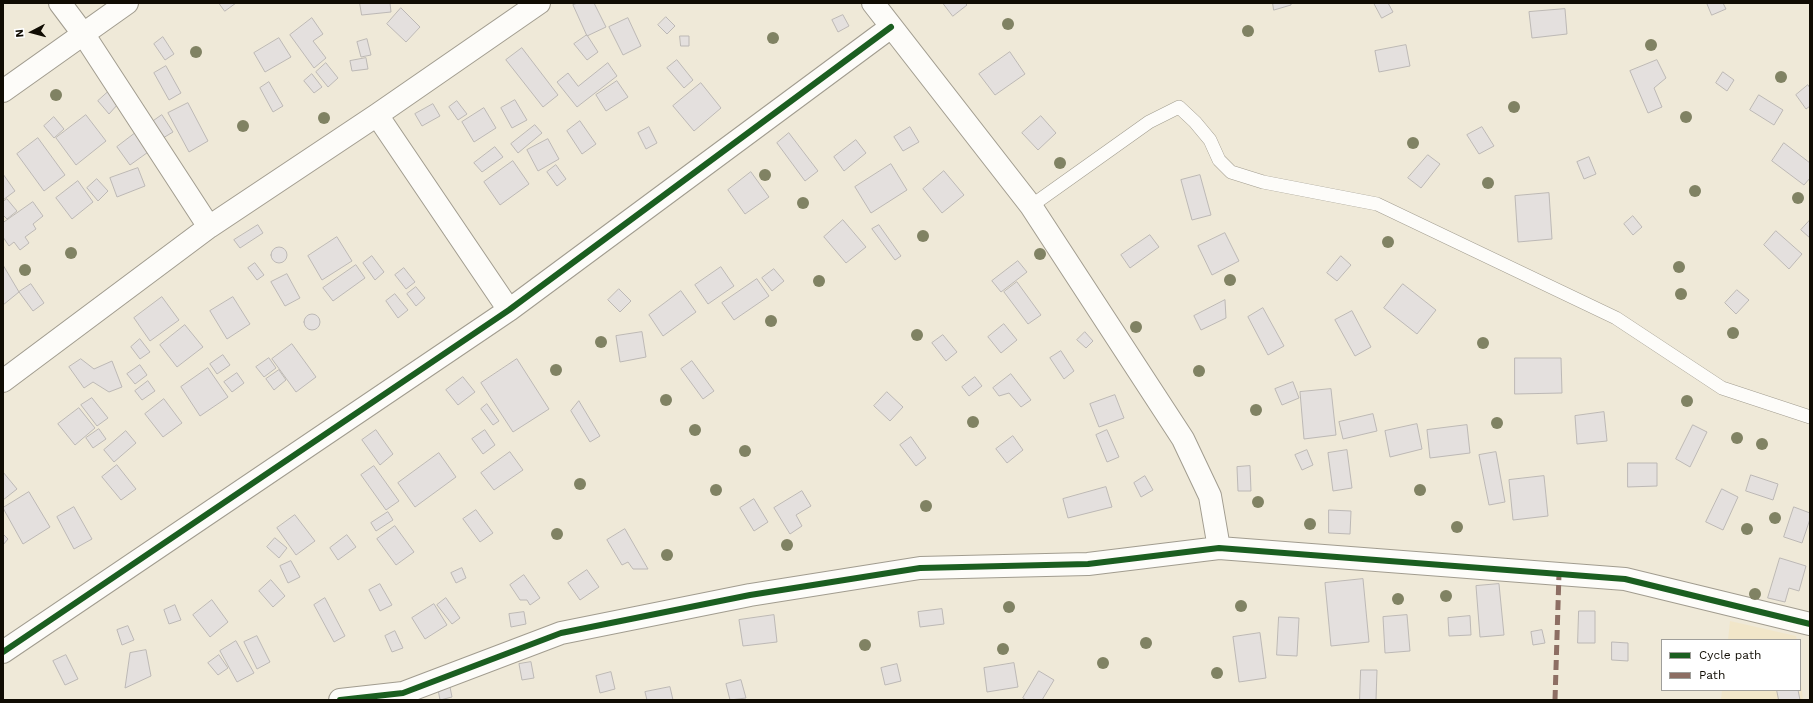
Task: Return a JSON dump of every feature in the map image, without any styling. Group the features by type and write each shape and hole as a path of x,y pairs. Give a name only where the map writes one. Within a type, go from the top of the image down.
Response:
{"street":[{"path":"60,3 84,35 209,227"},
{"path":"3,91 84,35 127,3"},
{"path":"3,381 209,227 377,115 539,3"},
{"path":"874,3 891,27 1031,206 1184,439 1210,496 1219,548"},
{"path":"3,652 509,310 891,27"},
{"path":"377,115 509,310"},
{"path":"340,700 403,693 561,632 750,594 920,568 1088,564 1219,548 1625,579 1810,624"}],"lane":[{"path":"1031,206 1149,122 1179,106 1210,140 1219,160 1231,172 1263,182 1377,204 1616,318 1722,388 1810,417"}],"shaded area":[{"path":"1730,621 1796,636 1797,639 1728,639"},
{"path":"1801,682 1803,700 1721,700 1722,691 1801,691"}],"building":[{"path":"219,3 236,3 225,11"},
{"path":"360,3 390,3 391,12 362,15"},
{"path":"578,3 594,3 606,27 587,36 573,5"},
{"path":"943,3 965,3 967,5 953,16"},
{"path":"1273,3 1291,3 1291,5 1274,10"},
{"path":"1374,3 1388,3 1393,12 1382,18"},
{"path":"1707,3 1723,3 1726,9 1712,15"},
{"path":"401,8 420,27 406,42 387,24"},
{"path":"1565,9 1567,34 1532,38 1529,12"},
{"path":"843,15 849,26 838,32 832,20"},
{"path":"666,17 675,26 667,34 658,25"},
{"path":"312,18 323,34 313,41 326,58 314,68 290,35"},
{"path":"628,18 641,46 623,55 609,27"},
{"path":"587,35 598,52 587,60 574,44"},
{"path":"680,36 689,36 689,46 681,46"},
{"path":"163,37 174,54 165,60 154,44"},
{"path":"279,38 291,57 265,72 254,53"},
{"path":"367,39 371,55 361,57 357,42"},
{"path":"1406,45 1410,66 1379,72 1375,51"},
{"path":"522,48 558,95 543,107 506,60"},
{"path":"1010,52 1025,74 995,95 979,74"},
{"path":"366,58 368,69 352,71 350,61"},
{"path":"677,60 693,80 684,88 667,68"},
{"path":"1657,60 1666,78 1654,88 1662,107 1648,113 1630,71"},
{"path":"326,63 338,78 328,87 316,72"},
{"path":"608,63 617,76 577,107 557,82 568,73 578,86"},
{"path":"166,66 181,93 169,100 154,73"},
{"path":"1723,72 1734,80 1727,91 1716,83"},
{"path":"312,74 322,87 314,93 304,81"},
{"path":"617,81 628,97 606,111 596,95"},
{"path":"269,82 283,106 273,112 260,88"},
{"path":"701,83 721,108 694,131 673,106"},
{"path":"1808,85 1810,88 1810,106 1806,109 1796,95"},
{"path":"108,92 118,104 109,114 98,101"},
{"path":"1759,95 1783,110 1774,125 1750,110"},
{"path":"515,100 527,120 512,128 501,108"},
{"path":"457,101 467,114 458,120 449,107"},
{"path":"188,103 208,141 189,152 168,113"},
{"path":"433,104 440,116 422,126 415,114"},
{"path":"484,108 496,128 474,142 462,122"},
{"path":"86,115 106,141 76,165 56,138"},
{"path":"162,115 173,132 163,138 152,122"},
{"path":"1041,116 1056,133 1038,150 1022,133"},
{"path":"54,117 64,129 54,138 44,126"},
{"path":"580,121 596,144 582,154 567,131"},
{"path":"535,125 542,133 518,153 511,144"},
{"path":"649,127 657,143 646,149 638,133"},
{"path":"910,127 919,142 903,151 894,137"},
{"path":"1482,127 1494,146 1479,154 1467,135"},
{"path":"138,131 151,150 130,165 117,147"},
{"path":"789,133 818,171 805,181 777,143"},
{"path":"38,138 65,175 44,191 17,154"},
{"path":"548,139 559,159 538,171 527,150"},
{"path":"856,140 866,153 844,171 834,157"},
{"path":"1784,143 1810,163 1810,178 1804,185 1772,161"},
{"path":"495,147 503,157 482,172 474,163"},
{"path":"1428,155 1440,164 1421,188 1408,178"},
{"path":"1589,157 1596,174 1584,179 1577,162"},
{"path":"513,161 529,184 500,205 484,182"},
{"path":"891,164 907,190 871,213 855,187"},
{"path":"556,165 566,179 557,186 547,172"},
{"path":"138,168 145,186 117,197 110,178"},
{"path":"944,171 964,195 942,213 923,189"},
{"path":"751,172 769,197 745,214 728,190"},
{"path":"3,174 15,191 3,200"},
{"path":"1200,175 1211,215 1192,220 1181,180"},
{"path":"97,179 108,191 98,201 87,188"},
{"path":"78,181 93,202 72,219 56,198"},
{"path":"1549,193 1552,239 1518,242 1515,196"},
{"path":"7,199 17,211 7,219 3,215 3,202"},
{"path":"33,202 43,216 33,224 36,229 25,237 29,243 20,250 14,242 9,246 3,237 3,223"},
{"path":"1633,216 1642,227 1633,235 1624,224"},
{"path":"843,220 866,247 846,263 824,237"},
{"path":"1810,220 1810,238 1801,230"},
{"path":"258,225 263,233 240,248 234,240"},
{"path":"879,225 901,256 895,260 872,229"},
{"path":"1776,231 1802,254 1789,269 1764,245"},
{"path":"1225,233 1239,261 1212,275 1198,246"},
{"path":"1150,235 1159,247 1130,268 1121,255"},
{"path":"337,237 352,261 322,280 308,256"},
{"path":"279,247 286,252 287,255 282,262 279,263 272,258 271,255 276,248"},
{"path":"372,256 384,272 375,280 363,263"},
{"path":"1341,256 1351,265 1337,281 1327,273"},
{"path":"1018,261 1027,272 1001,292 992,281"},
{"path":"255,263 264,275 257,280 248,268"},
{"path":"3,265 19,292 3,305"},
{"path":"356,265 365,278 333,301 323,288"},
{"path":"721,267 734,286 708,304 695,285"},
{"path":"404,268 415,282 406,289 395,275"},
{"path":"774,269 784,281 772,291 762,278"},
{"path":"287,274 300,298 285,306 271,282"},
{"path":"757,279 769,296 734,320 722,303"},
{"path":"1017,282 1041,315 1028,324 1004,292"},
{"path":"31,284 44,303 33,311 19,292"},
{"path":"1403,284 1436,310 1417,334 1384,308"},
{"path":"416,287 425,298 416,306 407,294"},
{"path":"619,289 631,301 620,312 608,300"},
{"path":"1737,290 1749,300 1736,314 1725,303"},
{"path":"681,291 696,312 663,336 649,315"},
{"path":"395,294 408,310 398,318 386,301"},
{"path":"162,297 179,320 150,341 134,318"},
{"path":"233,297 250,324 227,339 210,311"},
{"path":"1225,300 1226,318 1201,330 1194,316"},
{"path":"1263,308 1284,346 1268,355 1248,317"},
{"path":"1352,311 1371,347 1355,356 1335,320"},
{"path":"312,314 319,319 320,322 315,329 312,330 305,325 304,322 309,315"},
{"path":"1004,324 1017,340 1001,353 988,337"},
{"path":"185,325 203,347 177,367 160,345"},
{"path":"642,332 646,357 620,362 616,336"},
{"path":"1085,332 1093,341 1086,348 1077,340"},
{"path":"943,335 957,352 946,361 932,343"},
{"path":"140,339 150,352 140,359 131,347"},
{"path":"292,344 316,377 296,392 272,359"},
{"path":"1061,351 1074,371 1064,379 1050,358"},
{"path":"223,355 230,365 217,374 210,364"},
{"path":"269,358 276,368 264,377 256,367"},
{"path":"1515,358 1561,358 1562,393 1515,394"},
{"path":"81,359 94,369 112,361 122,387 109,392 93,382 84,388 69,367"},
{"path":"517,359 549,409 513,432 481,383"},
{"path":"692,361 714,391 703,399 681,369"},
{"path":"140,365 147,375 135,384 127,374"},
{"path":"208,368 228,397 200,416 181,387"},
{"path":"279,370 286,380 274,390 266,379"},
{"path":"237,373 244,383 232,392 224,382"},
{"path":"1011,374 1031,400 1021,407 1009,393 999,396 993,388"},
{"path":"463,377 475,392 458,405 446,390"},
{"path":"975,377 982,386 969,396 962,387"},
{"path":"148,381 155,391 142,400 135,391"},
{"path":"1293,382 1299,398 1282,405 1275,389"},
{"path":"1331,389 1336,435 1304,439 1300,392"},
{"path":"887,392 903,407 890,421 874,406"},
{"path":"1115,395 1124,418 1099,427 1090,404"},
{"path":"92,398 108,418 97,426 81,405"},
{"path":"164,399 182,423 163,437 145,414"},
{"path":"579,401 600,436 590,442 571,411"},
{"path":"487,404 499,421 493,425 481,409"},
{"path":"79,408 95,428 75,445 58,424"},
{"path":"1604,412 1607,441 1577,444 1575,416"},
{"path":"1373,414 1377,431 1343,439 1339,422"},
{"path":"1417,424 1422,449 1390,457 1385,431"},
{"path":"1467,425 1470,453 1430,458 1427,430"},
{"path":"1693,425 1707,432 1690,467 1676,459"},
{"path":"99,429 106,439 93,448 86,438"},
{"path":"376,430 393,454 380,465 362,440"},
{"path":"485,430 495,445 483,454 472,439"},
{"path":"1107,430 1119,457 1107,462 1096,435"},
{"path":"126,431 136,443 114,462 104,450"},
{"path":"1013,436 1023,450 1007,463 996,449"},
{"path":"911,437 926,458 916,466 900,445"},
{"path":"1307,450 1313,465 1302,470 1295,455"},
{"path":"1347,450 1352,488 1333,491 1328,453"},
{"path":"510,452 523,470 494,490 481,473"},
{"path":"1496,452 1505,502 1489,505 1479,455"},
{"path":"439,453 456,477 415,507 398,483"},
{"path":"1628,463 1657,463 1657,486 1628,487"},
{"path":"117,465 136,489 121,500 102,477"},
{"path":"374,466 399,501 386,510 361,475"},
{"path":"1250,466 1251,491 1238,491 1237,467"},
{"path":"3,472 17,489 3,500"},
{"path":"1751,475 1778,484 1773,500 1746,491"},
{"path":"1145,476 1153,490 1141,497 1134,483"},
{"path":"1544,476 1548,516 1513,520 1509,480"},
{"path":"1106,487 1112,507 1068,518 1063,499"},
{"path":"1722,489 1738,497 1723,530 1706,522"},
{"path":"802,491 811,506 796,515 802,526 790,534 774,508"},
{"path":"29,492 50,527 23,544 3,508"},
{"path":"754,499 768,522 754,531 740,508"},
{"path":"74,507 92,539 74,549 57,517"},
{"path":"1794,507 1810,513 1810,519 1802,543 1784,537"},
{"path":"476,510 493,533 480,542 463,519"},
{"path":"1329,510 1351,511 1350,534 1329,533"},
{"path":"388,512 393,520 376,531 371,523"},
{"path":"295,515 315,541 296,555 277,528"},
{"path":"395,526 414,552 396,565 377,539"},
{"path":"625,529 648,569 633,569 628,562 622,565 607,540"},
{"path":"3,534 8,539 3,545"},
{"path":"347,535 356,547 338,560 330,548"},
{"path":"275,538 287,548 279,558 267,547"},
{"path":"1780,558 1806,566 1799,591 1789,588 1785,602 1768,598"},
{"path":"291,561 300,577 288,583 280,566"},
{"path":"462,568 466,578 456,583 451,573"},
{"path":"587,570 599,587 580,600 568,583"},
{"path":"524,575 540,598 530,605 527,600 520,600 510,585"},
{"path":"1363,579 1369,642 1331,646 1325,583"},
{"path":"271,580 285,596 273,607 259,591"},
{"path":"380,584 392,605 380,611 369,590"},
{"path":"1499,584 1504,635 1480,637 1476,586"},
{"path":"325,598 345,636 334,642 314,605"},
{"path":"446,598 460,618 452,624 437,605"},
{"path":"212,600 228,622 210,637 193,615"},
{"path":"434,604 447,625 425,639 412,618"},
{"path":"175,605 181,620 169,624 164,610"},
{"path":"942,609 944,624 920,627 918,612"},
{"path":"1579,611 1595,611 1595,643 1578,643"},
{"path":"524,612 526,624 511,627 509,614"},
{"path":"774,615 777,642 743,646 739,620"},
{"path":"1407,615 1410,651 1385,653 1383,617"},
{"path":"1470,616 1471,635 1449,636 1448,618"},
{"path":"1279,617 1299,618 1297,656 1277,655"},
{"path":"128,626 134,640 122,645 117,630"},
{"path":"1542,630 1545,643 1533,645 1531,632"},
{"path":"395,631 403,648 392,652 385,636"},
{"path":"1260,633 1266,678 1239,682 1233,637"},
{"path":"257,636 270,662 257,669 244,642"},
{"path":"236,641 254,673 237,682 220,651"},
{"path":"1612,642 1628,643 1628,661 1612,660"},
{"path":"146,650 151,676 125,688 130,653"},
{"path":"66,655 78,679 65,685 53,661"},
{"path":"219,655 228,668 218,675 208,663"},
{"path":"531,662 534,678 522,680 519,664"},
{"path":"1014,663 1018,687 987,692 984,668"},
{"path":"897,664 901,681 885,685 881,668"},
{"path":"1361,670 1377,670 1376,700 1360,700"},
{"path":"1039,671 1054,680 1042,700 1026,700 1023,698"},
{"path":"611,672 615,689 600,693 596,676"},
{"path":"741,680 746,698 730,700 726,684"},
{"path":"449,682 452,697 440,700 437,684"},
{"path":"670,687 673,700 647,700 645,692"},
{"path":"1777,691 1798,691 1800,700 1779,700"}],"marked path":[{"path":"1555,700 1559,574"}],"cycle path":[{"path":"3,652 509,310 891,27"},
{"path":"340,700 403,693 561,633 750,595 920,568 1088,564 1219,548 1625,579 1810,624"}]}
